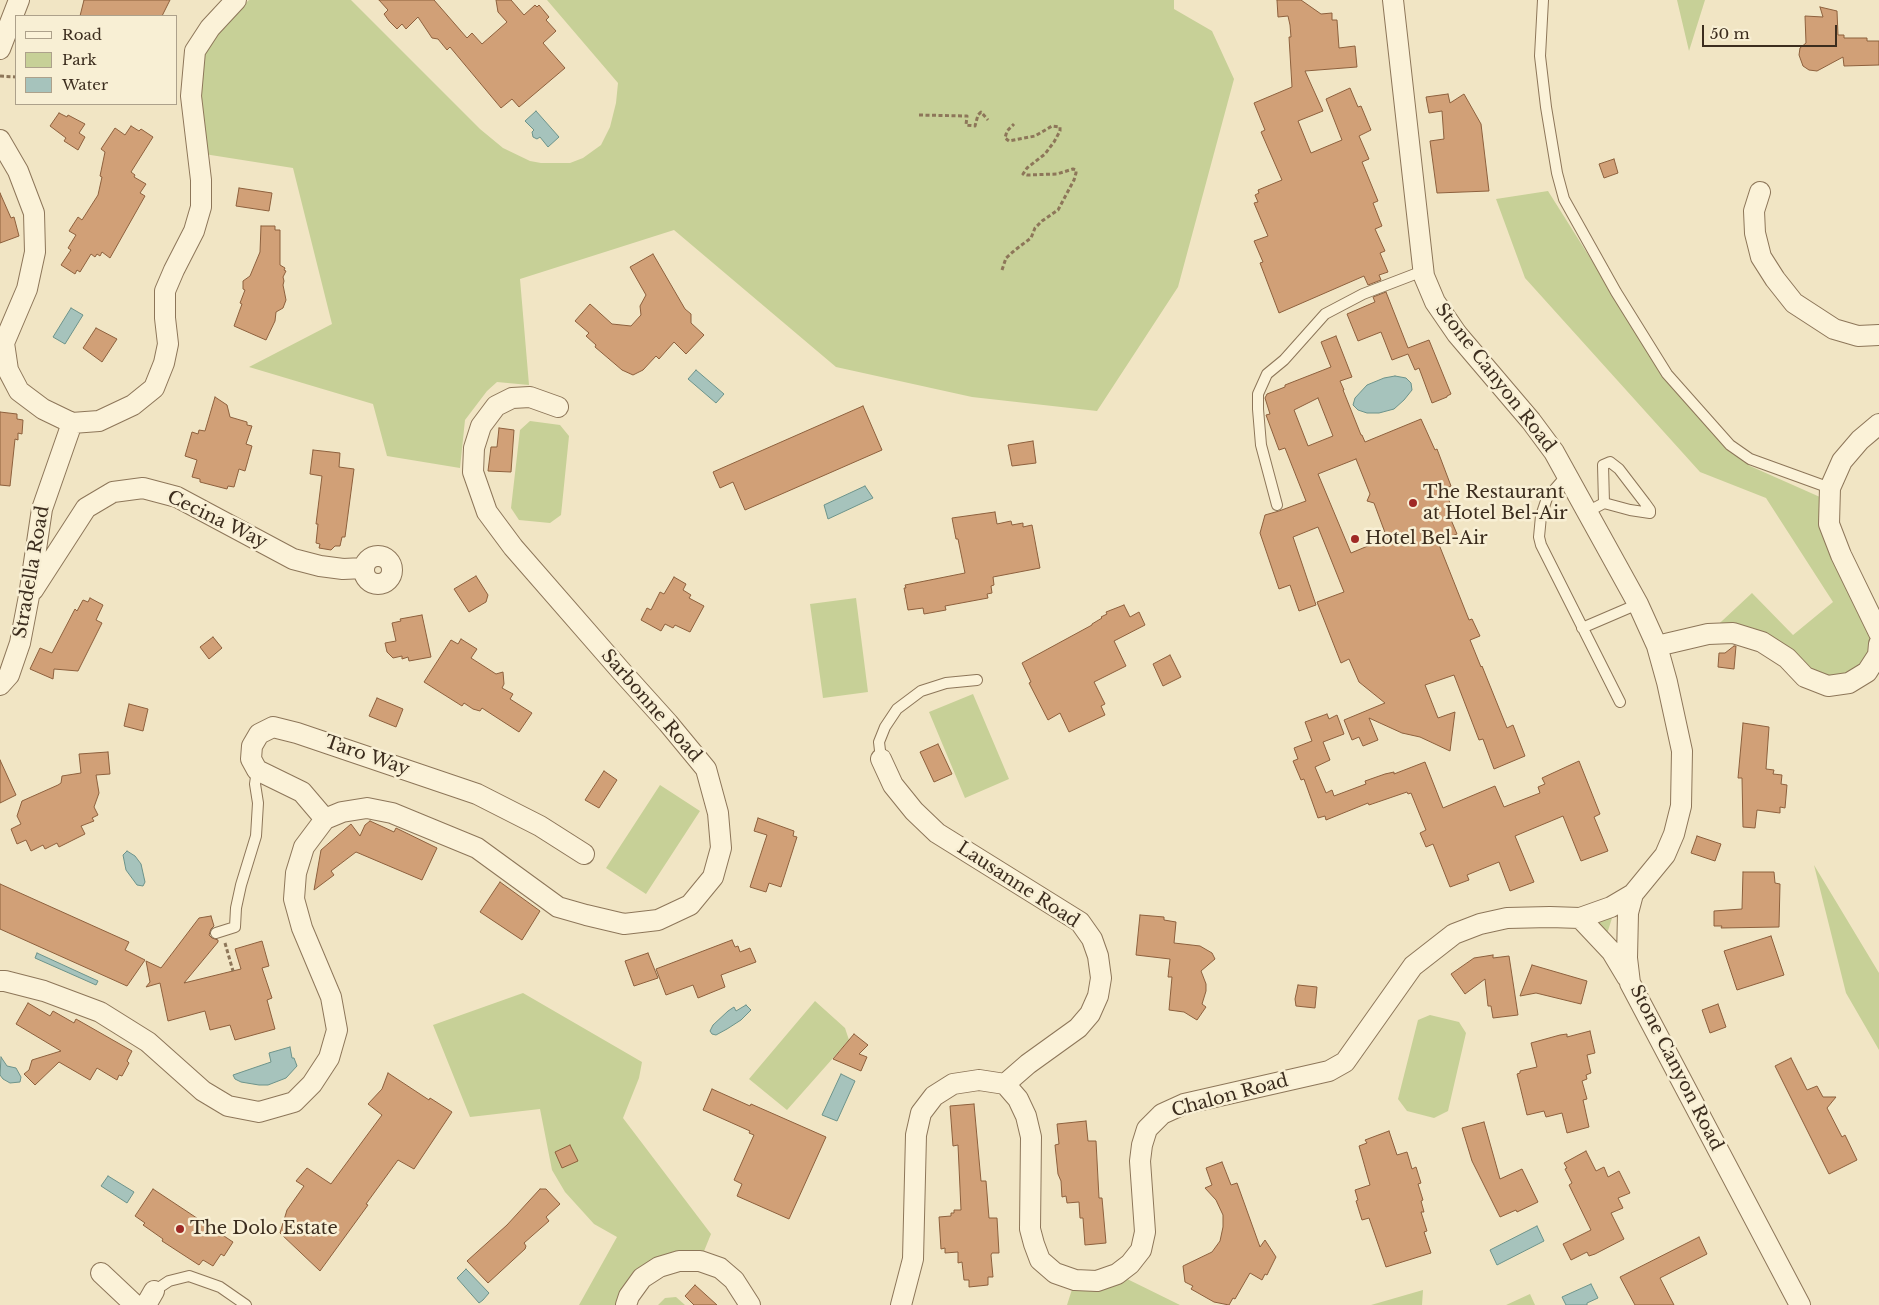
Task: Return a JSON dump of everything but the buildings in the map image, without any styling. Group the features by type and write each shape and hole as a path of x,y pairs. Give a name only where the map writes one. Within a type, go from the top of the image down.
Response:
{"street":[{"path":"0,49 19,0"},
{"path":"0,140 18,171 34,213 35,252 27,289 4,343 8,370 18,391 43,408 72,423 99,421 134,406 154,388 164,363 168,344 165,318 165,291 194,231 201,207 201,180 191,96 196,51 210,28 236,0"},
{"name":"Stone Canyon Road","path":"1393,0 1423,271 1435,302 1457,334 1531,421 1554,452 1567,475 1595,507 1656,646 1667,682 1682,751 1681,806 1674,834 1665,855 1633,894 1628,913 1626,938 1630,983 1800,1305"},
{"path":"1760,192 1754,211 1755,234 1761,257 1794,303 1834,329 1858,336 1879,335"},
{"name":"Sarbonne Road","path":"325,819 342,812 367,808 392,813 477,848 558,907 624,924 658,920 690,906 713,877 721,848 718,813 706,769 668,723 513,548 487,512 473,472 474,448 481,426 496,406 512,398 530,397 558,406"},
{"name":"Stradella Road","path":"0,685 9,675 20,643 42,509 72,423"},
{"path":"1879,424 1860,440 1842,461 1830,488 1829,524 1841,556 1879,633"},
{"name":"Cecina Way","path":"29,596 86,508 113,492 143,488 177,497 293,559 320,566 343,569 364,568"},
{"path":"1656,646 1708,634 1733,633 1762,642 1787,658 1805,677 1828,686 1849,683 1867,672 1878,654 1879,644"},
{"name":"Taro Way","path":"257,770 251,759 252,746 259,734 273,727 297,733 477,794 540,826 584,854"},
{"name":"Lausanne Road","path":"881,759 893,785 914,811 937,833 1080,922 1092,939 1098,956 1101,978 1098,996 1090,1014 1078,1028 1028,1064 1005,1084"},
{"path":"0,981 44,991 100,1012 148,1042 203,1091 228,1106 259,1112 294,1102 312,1084 329,1058 337,1030 332,997 302,928 294,899 296,873 304,847 325,819 302,792 257,770"},
{"name":"Chalon Road","path":"1005,1084 1018,1099 1026,1116 1031,1137 1030,1229 1040,1260 1054,1273 1074,1280 1097,1281 1117,1274 1130,1264 1141,1250 1145,1232 1140,1161 1142,1145 1147,1129 1162,1114 1184,1104 1329,1071 1346,1062 1413,966 1454,934 1480,924 1507,918 1580,918 1611,907 1633,894"},
{"path":"1580,918 1612,952 1630,983"},
{"path":"901,1305 913,1259 916,1135 921,1113 934,1096 953,1084 979,1080 1005,1084"},
{"path":"626,1305 629,1296 642,1278 660,1267 679,1261 700,1261 720,1268 734,1280 750,1305"},
{"path":"101,1273 135,1305"}],"lane":[{"path":"1543,0 1540,56 1557,173 1564,199 1616,292 1667,374 1730,445 1750,459 1830,488"},
{"path":"1277,505 1261,445 1258,409 1258,394 1268,374 1284,360 1325,314 1363,294 1423,271"},
{"path":"1610,462 1619,469 1640,496 1650,510 1650,514 1595,507 1603,465 1610,462"},
{"path":"1567,475 1547,498 1541,516 1539,537 1541,545 1620,702"},
{"path":"1582,628 1638,604"},
{"path":"881,759 879,742 885,727 897,710 922,691 946,683 977,680"},
{"path":"219,932 235,927 240,885 256,836 258,803 255,784 257,770"},
{"path":"150,1298 169,1281 189,1276 220,1287 246,1305"}],"path":[{"path":"0,76 15,77"},
{"path":"919,115 967,116 966,125 975,126 978,115 981,112 988,120"},
{"path":"1002,270 1006,258 1031,238 1035,228 1042,221 1058,210 1076,173 1076,170 1073,169 1057,174 1023,174 1050,148 1060,131 1060,127 1052,126 1035,136 1008,142 1005,138 1007,131 1014,124"},
{"path":"219,932 233,971"}],"green space":[{"path":"249,0 351,0 480,129 503,148 530,161 541,163 570,163 583,158 601,145 610,127 616,103 618,83 547,0 1174,0 1174,9 1212,31 1234,79 1178,287 1097,411 972,397 836,367 674,230 520,279 529,385 497,382 487,391 465,420 460,468 387,456 373,404 249,367 332,324 293,168 198,153 193,111 203,108 199,76 204,56 215,36"},
{"path":"1677,0 1705,0 1689,51"},
{"path":"1548,191 1662,372 1750,466 1829,501 1878,655 1828,686 1787,658 1708,634 1752,593 1793,635 1833,602 1766,498 1700,472 1525,278 1496,199"},
{"path":"530,421 560,425 569,436 561,515 550,523 519,520 511,508 520,430"},
{"path":"856,598 868,692 823,698 810,604"},
{"path":"973,694 1009,779 965,798 929,712"},
{"path":"660,785 700,811 646,894 606,868"},
{"path":"1814,865 1879,973 1879,1050 1846,993"},
{"path":"1613,915 1606,937 1592,923"},
{"path":"523,993 642,1062 639,1078 623,1118 711,1234 700,1261 665,1256 619,1297 616,1305 579,1305 617,1237 594,1224 565,1192 552,1170 540,1109 470,1117 433,1025"},
{"path":"815,1001 845,1028 849,1040 787,1110 749,1079"},
{"path":"1430,1015 1459,1022 1466,1033 1448,1111 1434,1118 1407,1111 1398,1099 1418,1020"},
{"path":"1117,1274 1180,1305 1067,1305 1075,1280"},
{"path":"1423,1290 1422,1305 1371,1305"},
{"path":"1530,1294 1535,1305 1506,1305"},
{"path":"676,1297 685,1305 658,1305 665,1298"}],"water":[{"path":"536,111 559,137 548,147 540,137 537,139 533,137 532,132 534,130 525,121"},
{"path":"71,308 83,315 65,344 53,337"},
{"path":"696,370 724,394 716,403 688,379"},
{"path":"1395,376 1406,378 1411,383 1412,390 1394,409 1379,413 1367,413 1358,410 1353,405 1355,398 1367,385"},
{"path":"865,486 873,498 828,519 824,505"},
{"path":"127,851 135,856 141,864 145,882 143,886 137,885 126,870 123,855"},
{"path":"37,953 98,981 96,985 35,958"},
{"path":"746,1005 751,1010 741,1020 716,1035 712,1034 710,1031 713,1025 728,1011 734,1007 736,1011"},
{"path":"290,1047 292,1058 294,1058 297,1066 286,1078 268,1085 241,1082 235,1079 233,1075 271,1062 269,1053"},
{"path":"1,1057 7,1066 16,1068 21,1077 20,1082 10,1083 3,1079 0,1075"},
{"path":"841,1074 855,1081 837,1121 822,1115"},
{"path":"108,1176 134,1192 127,1203 101,1186"},
{"path":"1537,1226 1544,1241 1497,1265 1490,1250"},
{"path":"466,1269 489,1293 479,1303 457,1278"},
{"path":"1591,1284 1598,1298 1587,1303 1587,1305 1566,1305 1562,1297"}],"place":[{"name":"The Restaurant at Hotel Bel-Air","path":"1413,503"},
{"name":"Hotel Bel-Air","path":"1355,539"},
{"name":"The Dolo Estate","path":"180,1229"}]}
